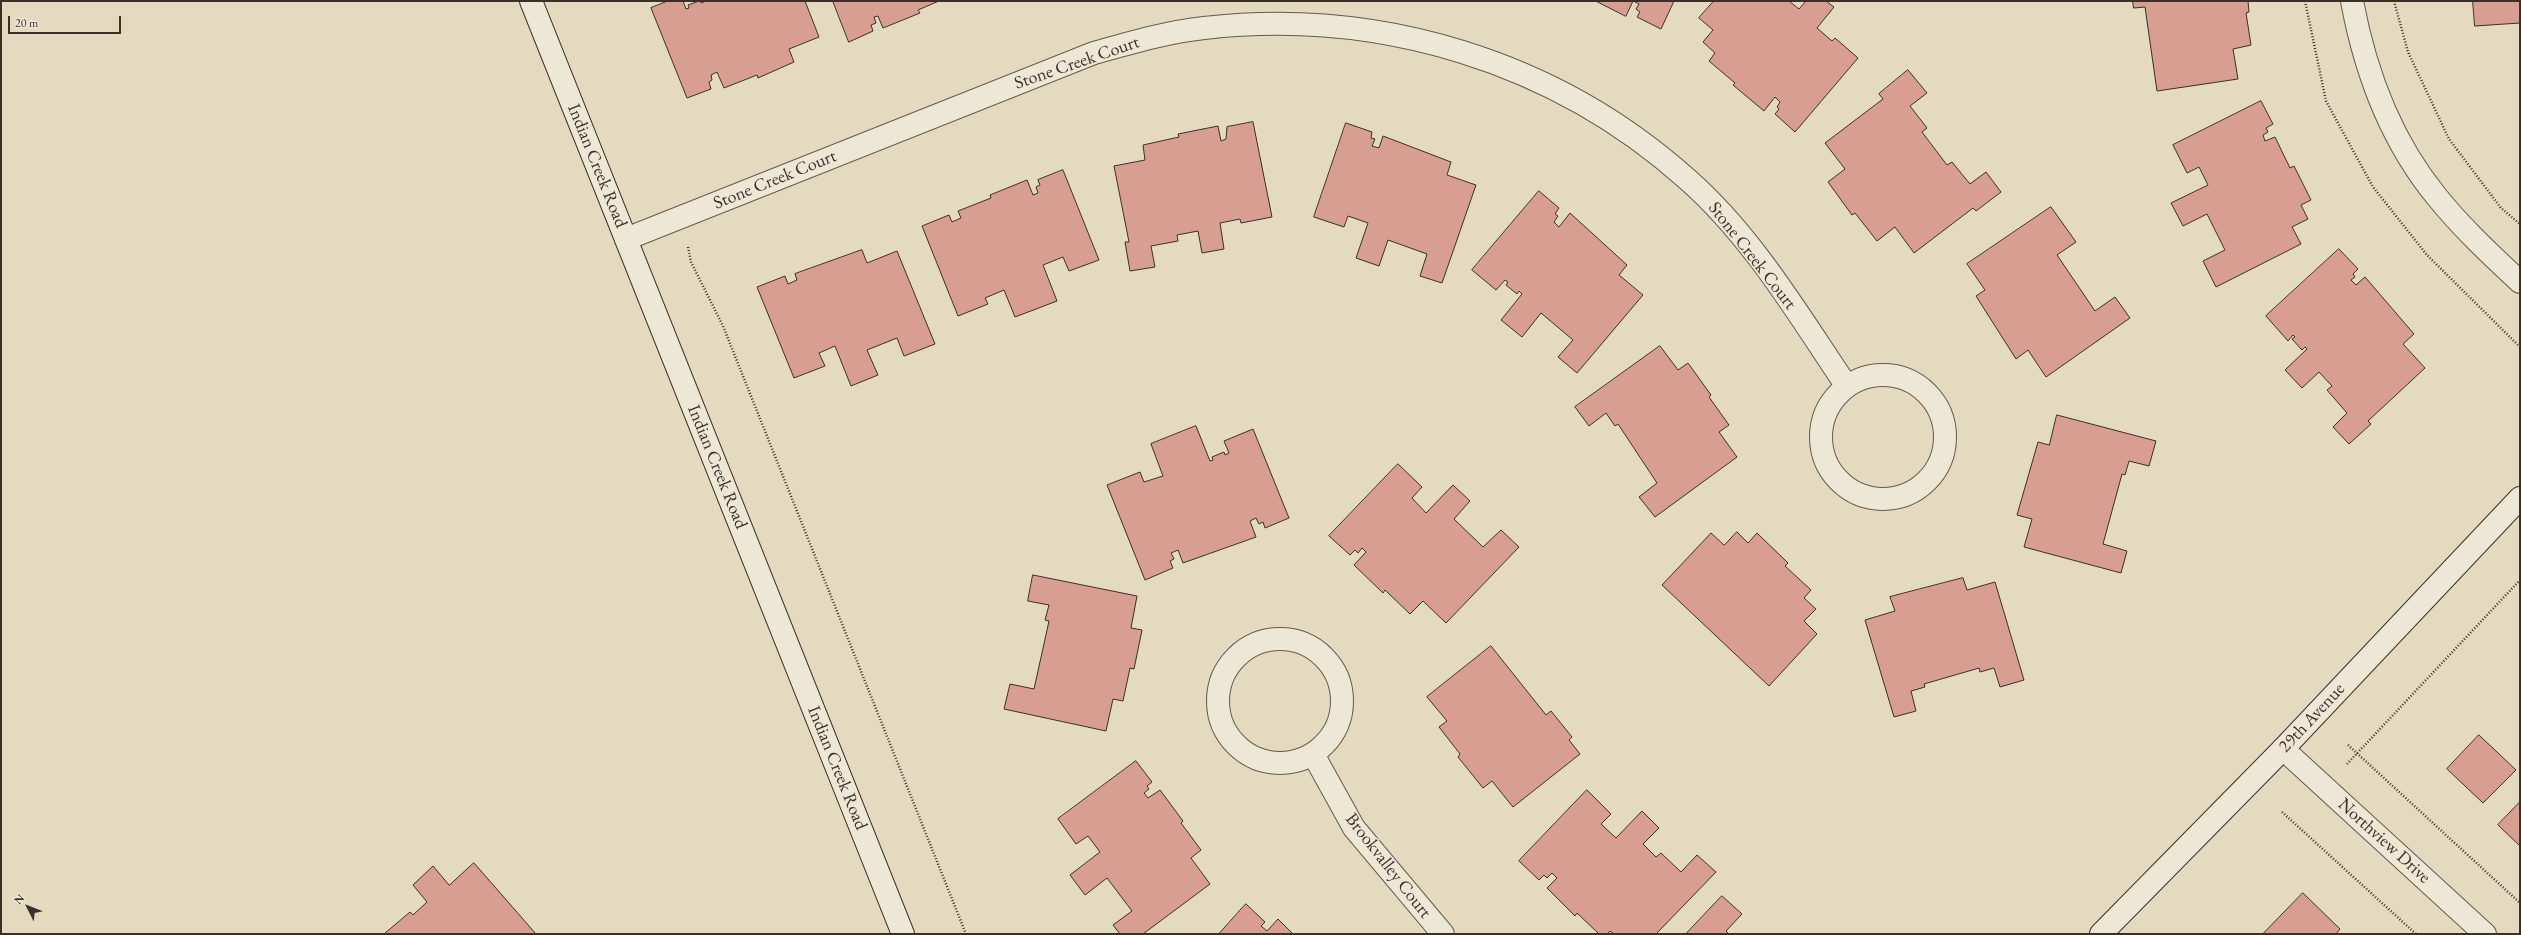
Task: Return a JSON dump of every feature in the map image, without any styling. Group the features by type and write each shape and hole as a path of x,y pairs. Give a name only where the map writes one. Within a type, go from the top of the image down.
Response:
{"street":[{"name":"Indian Creek Road","path":"531,1 903,934"},
{"path":"2352,1 2357,31 2376,93 2410,159 2436,196 2466,230 2520,282"},
{"name":"Stone Creek Court","path":"626,239 1094,53 1148,38 1202,28 1258,23 1329,25 1382,32 1448,46 1517,70 1582,102 1638,138 1688,179 1732,225 1770,273 1846,385"},
{"path":"1885,374 1905,378 1923,388 1936,404 1944,423 1945,443 1940,463 1928,480 1911,492 1892,499 1871,499 1851,492 1835,478 1824,460 1820,440 1822,419 1832,400 1846,385 1865,376 1885,374"},
{"name":"29th Avenue","path":"2101,934 2283,749 2520,498"},
{"path":"1272,639 1293,640 1312,648 1329,662 1339,680 1342,701 1339,721 1328,740 1313,754 1294,761 1274,762 1255,757 1238,746 1226,731 1219,712 1221,685 1225,673 1237,656 1253,645 1272,639"},
{"name":"Northview Drive","path":"2283,749 2485,934"},
{"name":"Brookvalley Court","path":"1313,754 1354,828 1444,934"}],"path":[{"path":"2394,1 2408,52 2449,140 2501,208 2520,224"},
{"path":"687,245 691,262 723,326 966,934"},
{"path":"2347,764 2356,752 2520,580"},
{"path":"2348,745 2520,903"},
{"path":"2282,812 2416,934"}],"building":[{"path":"668,1 683,1 686,9 689,8 688,5 699,1 702,3 705,1 805,1 819,37 789,49 794,62 758,78 757,75 724,88 717,72 711,75 712,80 709,82 711,89 687,98 651,8"},
{"path":"833,1 939,1 918,10 920,13 883,28 878,16 874,17 876,23 871,25 873,31 849,42"},
{"path":"1596,1 1633,1 1626,16"},
{"path":"1633,1 1674,1 1661,29 1637,17 1640,12 1636,9 1639,4"},
{"path":"1714,1 1789,1 1799,9 1806,1 1826,1 1834,7 1817,28 1832,41 1835,38 1858,58 1795,132 1775,114 1779,109 1777,107 1780,102 1775,97 1764,111 1733,85 1735,83 1709,61 1715,53 1703,42 1713,30 1699,18"},
{"path":"2133,1 2248,1 2249,12 2246,13 2251,45 2233,49 2238,79 2157,91 2145,7 2134,8"},
{"path":"2473,1 2520,1 2520,23 2475,26"},
{"path":"1908,70 1927,93 1910,106 1927,128 1922,132 1947,165 1952,162 1970,184 1986,172 2001,192 1976,211 1973,208 1914,253 1895,227 1877,241 1855,213 1852,215 1828,182 1845,169 1825,143 1883,99 1879,94"},
{"path":"2261,101 2273,124 2266,128 2268,132 2263,135 2265,141 2275,137 2290,168 2294,166 2311,200 2301,205 2308,219 2292,227 2301,244 2216,287 2203,261 2225,250 2207,214 2183,226 2171,203 2208,185 2199,167 2187,173 2173,145"},
{"path":"1253,122 1272,217 1241,223 1240,219 1220,223 1224,249 1202,253 1198,231 1177,235 1178,241 1151,246 1155,267 1130,271 1125,242 1129,242 1114,166 1145,160 1143,145 1179,137 1178,134 1218,126 1221,141 1226,139 1227,127"},
{"path":"1346,123 1372,132 1371,138 1375,139 1372,146 1379,148 1383,136 1451,162 1447,175 1476,185 1442,283 1420,276 1427,254 1388,240 1379,266 1356,258 1368,223 1348,216 1344,227 1314,217"},
{"path":"1063,170 1099,260 1069,271 1063,257 1043,265 1057,301 1015,317 1004,290 985,298 988,304 958,316 922,226 949,215 952,222 961,218 958,211 991,198 990,195 1027,180 1033,195 1038,193 1036,187 1040,185 1038,180"},
{"path":"1539,191 1559,208 1555,214 1558,216 1554,222 1559,227 1570,213 1627,265 1619,275 1643,295 1577,373 1558,357 1573,340 1541,313 1522,337 1501,320 1522,294 1519,291 1517,294 1506,285 1508,282 1505,280 1496,290 1472,270"},
{"path":"2051,207 2076,242 2057,255 2095,311 2115,297 2130,318 2046,377 2028,350 2016,359 1976,296 1985,290 1967,264"},
{"path":"2339,249 2358,269 2353,274 2355,277 2351,280 2356,285 2365,277 2414,334 2403,344 2425,368 2368,421 2371,424 2349,444 2333,427 2347,413 2327,390 2332,386 2319,372 2302,388 2285,370 2307,349 2305,347 2302,350 2292,339 2295,337 2293,335 2288,341 2266,316"},
{"path":"862,250 867,263 897,251 935,344 904,356 897,338 867,350 878,375 851,386 835,346 819,353 825,366 794,378 757,287 785,276 788,284 797,280 795,274"},
{"path":"1660,346 1678,370 1688,363 1711,395 1709,397 1729,425 1719,432 1737,457 1655,517 1639,497 1657,483 1618,424 1615,426 1606,413 1589,426 1575,407"},
{"path":"2057,415 2156,441 2149,466 2129,461 2125,475 2122,474 2103,544 2127,551 2121,573 2024,547 2032,519 2017,515 2038,442 2049,445"},
{"path":"1196,426 1210,461 1213,460 1212,457 1224,452 1225,455 1229,453 1224,441 1253,429 1289,518 1265,528 1263,522 1259,524 1256,518 1250,521 1256,537 1183,563 1178,550 1171,553 1174,559 1170,561 1173,568 1145,580 1107,485 1140,472 1144,482 1163,476 1151,444"},
{"path":"1398,464 1422,487 1412,498 1426,513 1453,485 1470,501 1454,519 1483,547 1501,530 1519,547 1446,623 1423,601 1410,614 1385,590 1383,593 1354,565 1366,552 1362,548 1358,553 1355,550 1350,555 1329,536"},
{"path":"1737,532 1748,543 1757,533 1788,563 1785,566 1811,590 1804,598 1816,609 1804,621 1817,634 1769,686 1662,585 1711,533 1724,545"},
{"path":"1033,575 1137,596 1131,628 1142,630 1134,669 1130,668 1123,701 1113,699 1106,731 1004,709 1010,684 1034,689 1049,621 1045,620 1049,605 1028,601"},
{"path":"1963,578 1967,590 1995,582 2024,680 2000,687 1994,668 1980,672 1979,668 1924,684 1925,687 1911,691 1916,711 1894,717 1865,620 1895,611 1890,597"},
{"path":"1491,646 1546,715 1551,711 1572,737 1569,740 1580,754 1513,807 1492,781 1483,788 1458,757 1460,754 1439,727 1447,721 1427,697"},
{"path":"2479,735 2516,770 2483,803 2447,769"},
{"path":"1136,761 1152,782 1147,786 1149,789 1144,793 1148,798 1160,790 1183,821 1181,823 1201,850 1191,858 1210,884 1143,934 1120,934 1113,925 1132,911 1107,878 1085,895 1070,875 1100,852 1088,836 1076,844 1058,819"},
{"path":"1587,790 1611,814 1601,824 1616,838 1642,811 1659,828 1643,844 1656,857 1661,853 1681,872 1697,855 1716,872 1656,934 1614,934 1610,931 1607,934 1599,934 1577,913 1575,916 1547,888 1557,878 1552,873 1547,878 1544,875 1539,880 1519,861"},
{"path":"2520,802 2520,846 2498,825"},
{"path":"474,863 536,934 384,934 410,912 413,915 427,902 413,885 433,866 449,885"},
{"path":"2303,893 2340,929 2336,934 2263,934"},
{"path":"1722,896 1742,914 1726,931 1729,934 1686,934"},
{"path":"1246,904 1265,922 1261,926 1267,931 1278,919 1293,934 1219,934"}]}
